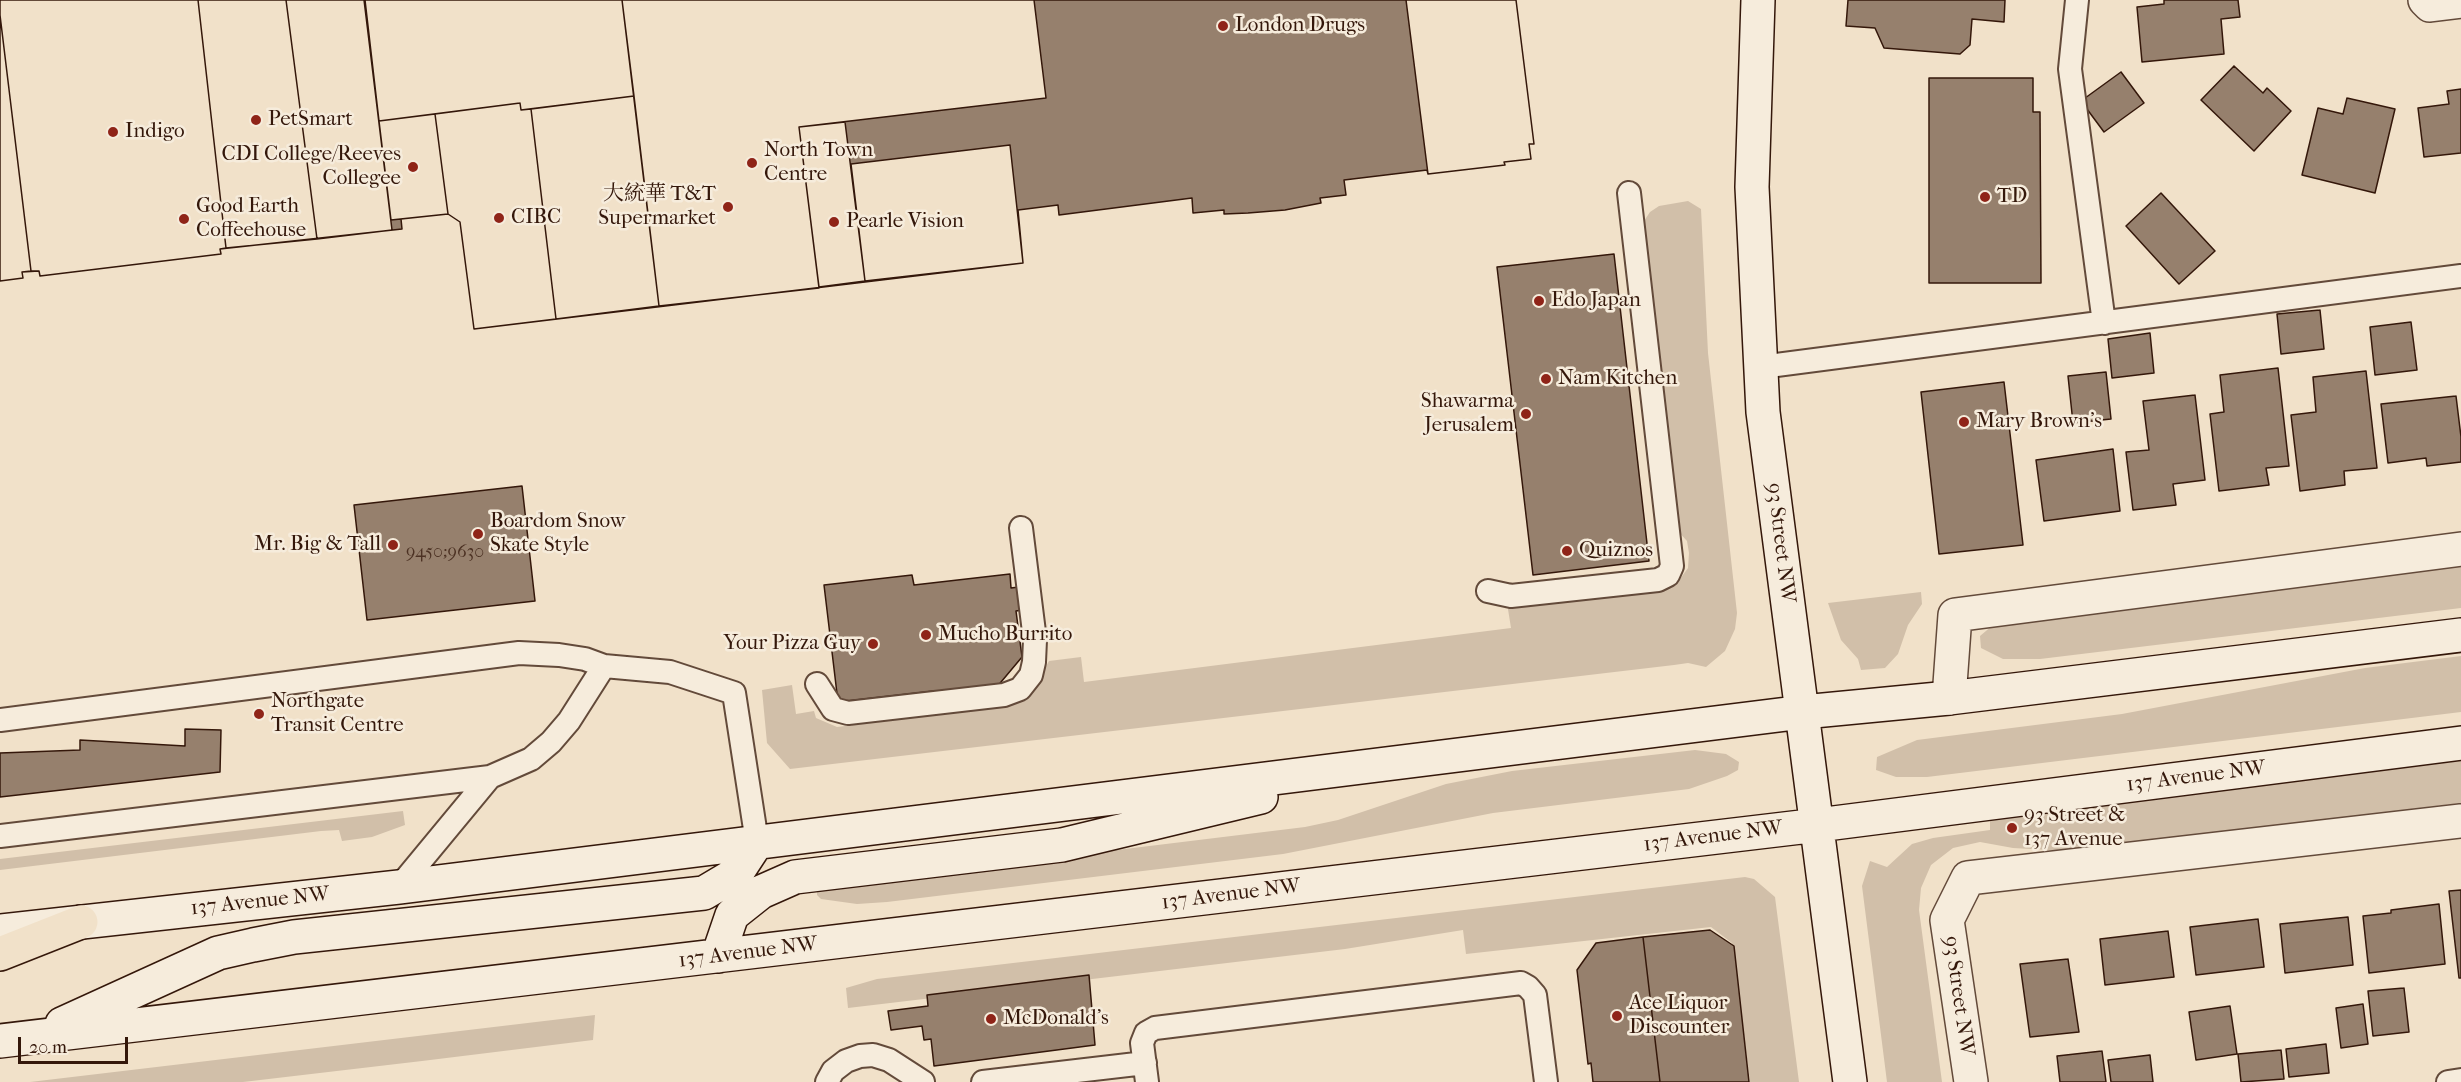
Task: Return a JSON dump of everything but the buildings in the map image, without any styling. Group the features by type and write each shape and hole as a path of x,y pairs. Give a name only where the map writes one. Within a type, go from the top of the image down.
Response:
{"main road":[{"name":"93 Street NW","path":"1758,0 1752,187 1763,412 1850,1082"},
{"path":"2425,0 2430,5 2461,1"},
{"path":"1949,698 1955,615 2461,549"},
{"name":"137 Avenue NW","path":"0,931 399,887 1803,712 1949,698 2461,635"},
{"name":"137 Avenue NW","path":"0,1041 1818,825 2461,743"},
{"path":"718,957 732,915 760,892 795,877 1062,845 1418,760"},
{"name":"93 Street NW","path":"1971,1082 1947,920 1968,878 2461,820"},
{"path":"33,1037 218,953 253,945 294,937 704,893 736,874 757,842"},
{"path":"0,954 81,922"}],"lane":[{"path":"2077,0 2070,69 2104,323"},
{"path":"1488,591 1511,596 1658,580 1668,575 1672,566 1629,193"},
{"path":"1761,367 2461,276"},
{"path":"817,684 833,709 848,713 1004,695 1020,689 1031,675 1035,640 1021,528"},
{"path":"0,720 519,653 559,655 604,666 670,672 734,693 757,842"},
{"path":"0,836 490,777 531,759 551,742 569,721 604,666"},
{"path":"399,887 490,777"},
{"path":"983,1082 1146,1072 1142,1043 1146,1034 1155,1028 1521,983 1528,987 1534,995 1545,1082"},
{"path":"827,1082 833,1071 846,1061 860,1056 873,1055 889,1060 923,1082"},
{"path":"2448,1082 2461,1080"}],"shaded area":[{"path":"1688,201 1701,209 1708,353 1737,613 1735,629 1725,651 1706,667 1688,663 790,769 767,743 762,690 792,685 796,714 814,711 816,718 837,727 994,708 1019,702 1032,692 1049,661 1081,657 1084,682 1511,628 1507,603 1670,586 1680,579 1688,568 1689,553 1687,541 1677,530 1642,224 1650,212 1659,206"},
{"path":"2461,560 2461,608 2040,659 2003,659 1981,648 1980,636 1993,625"},
{"path":"1921,592 1922,604 1908,625 1898,654 1885,668 1861,670 1858,659 1841,640 1828,603"},
{"path":"2461,656 2461,712 1927,777 1896,777 1876,770 1877,757 1917,740 2122,714 2365,668"},
{"path":"1695,750 1726,754 1739,762 1738,770 1689,789 1493,813 1283,854 887,902 857,904 821,899 817,895 817,889 822,886 1305,827 1338,820 1446,784 1512,771"},
{"path":"2461,761 2461,803 2066,851 2013,848 1980,842 1953,848 1931,865 1921,888 1919,910 1942,1082 1887,1082 1862,886 1870,861 1887,867 1912,844 1933,838 1990,830 1990,818"},
{"path":"403,811 405,825 372,837 342,841 339,830 321,831 0,870 0,859"},
{"path":"1745,877 1754,879 1775,897 1799,1082 1750,1082 1732,943 1711,927 1466,954 1463,930 1345,949 848,1008 846,988 877,979"},
{"path":"595,1015 593,1040 422,1061 243,1082 30,1082"}],"place":[{"name":"London Drugs","path":"1223,26"},
{"name":"PetSmart","path":"256,120"},
{"name":"Indigo","path":"113,132"},
{"name":"North Town Centre","path":"752,163"},
{"name":"CDI College/Reeves Collegee","path":"413,167"},
{"name":"TD","path":"1985,197"},
{"name":"大統華 T&T Supermarket","path":"728,207"},
{"name":"CIBC","path":"499,218"},
{"name":"Good Earth Coffeehouse","path":"184,219"},
{"name":"Pearle Vision","path":"834,222"},
{"name":"Edo Japan","path":"1539,301"},
{"name":"Nam Kitchen","path":"1546,379"},
{"name":"Shawarma Jerusalem","path":"1526,414"},
{"name":"Mary Brown's","path":"1964,422"},
{"name":"Boardom Snow Skate Style","path":"478,534"},
{"name":"Mr. Big & Tall","path":"393,545"},
{"name":"Quiznos","path":"1567,551"},
{"name":"Mucho Burrito","path":"926,635"},
{"name":"Your Pizza Guy","path":"873,644"},
{"name":"Northgate Transit Centre","path":"259,714"},
{"name":"93 Street & 137 Avenue","path":"2012,828"},
{"name":"Ace Liquor Discounter","path":"1617,1016"},
{"name":"McDonald's","path":"991,1019"}]}
